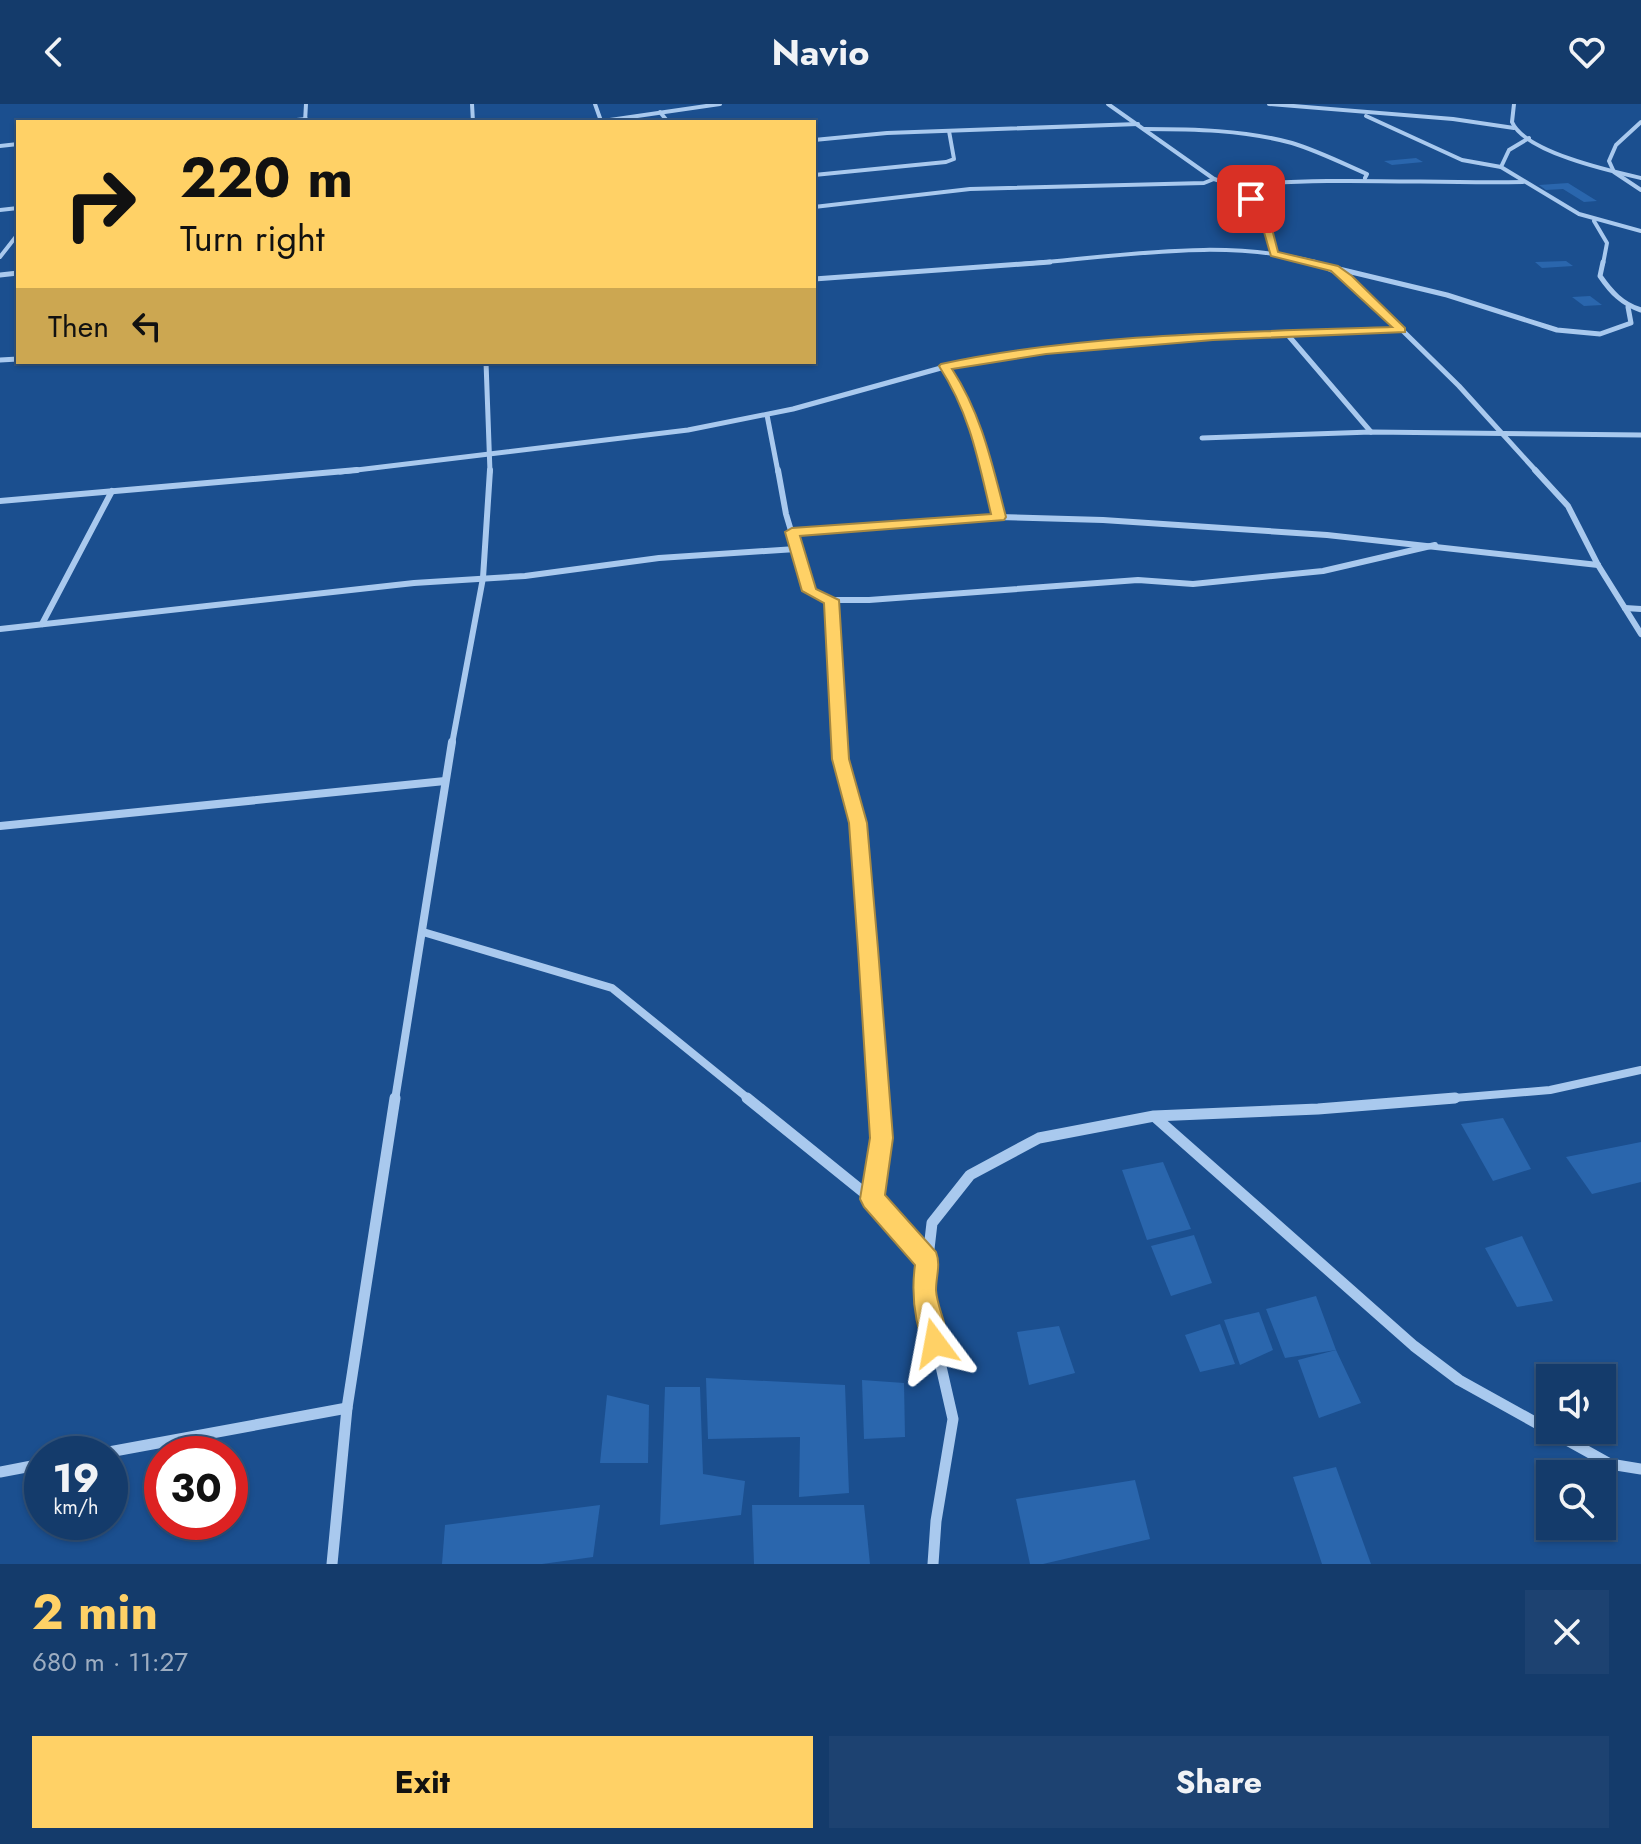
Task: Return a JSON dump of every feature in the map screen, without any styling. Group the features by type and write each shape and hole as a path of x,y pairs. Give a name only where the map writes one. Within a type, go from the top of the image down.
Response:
{"street":[{"path":"605,120 720,104"},
{"path":"1108,104 1214,179 1235,186 1251,199 1266,225 1274,254"},
{"path":"1269,104 1362,114 1468,119 1514,128 1554,151 1641,178"},
{"path":"1514,104 1511,119 1514,128"},
{"path":"660,112 666,120"},
{"path":"1362,114 1462,160 1501,167 1593,220 1641,231"},
{"path":"1641,122 1616,145 1609,161 1614,172 1641,190"},
{"path":"816,140 887,133 1138,124"},
{"path":"1144,129 1190,129 1278,141 1307,148 1367,174 1364,179"},
{"path":"816,175 946,162 954,159 949,131"},
{"path":"1501,167 1509,150 1529,138"},
{"path":"816,207 970,189 1204,183 1214,179"},
{"path":"1235,186 1291,180 1364,179 1436,184 1523,182"},
{"path":"1593,220 1607,243 1600,276 1613,294 1628,307 1641,310"},
{"path":"0,257 16,237"},
{"path":"0,243 12,242"},
{"path":"816,279 1216,250 1274,254 1447,295 1557,330 1600,334 1631,323 1628,307"},
{"path":"1335,269 1349,278 1401,330 1568,506 1598,565 1641,634"},
{"path":"0,501 341,472 688,430 767,415 945,366 1046,351 1287,334 1401,330"},
{"path":"1287,334 1371,432"},
{"path":"332,1564 347,1408 445,781 483,578 491,453 486,364"},
{"path":"945,366 977,425 999,517"},
{"path":"767,415 796,549 809,591 831,600 915,599 1138,580 1193,584 1323,571 1435,545"},
{"path":"1202,438 1371,432 1641,435"},
{"path":"42,624 112,491"},
{"path":"792,532 999,517 1144,522 1435,545 1598,565"},
{"path":"0,629 414,583 525,576 659,558 796,549"},
{"path":"831,600 840,759 858,823 881,1138 872,1199"},
{"path":"1625,608 1641,609"},
{"path":"0,826 445,781"},
{"path":"423,932 612,988 872,1199 927,1261"},
{"path":"933,1564 936,1521 953,1419 924,1292 932,1223 970,1175 1039,1138 1154,1116 1318,1109 1550,1090 1641,1070"},
{"path":"1154,1116 1414,1346 1459,1380 1610,1464 1641,1469"},
{"path":"128,1448 347,1408"},
{"path":"0,1472 24,1467"}],"building":[{"path":"1416,158 1423,162 1392,165 1384,161"},
{"path":"1568,183 1597,201 1584,202 1563,189 1546,190 1539,185"},
{"path":"1566,261 1573,266 1542,268 1535,262"},
{"path":"1590,296 1602,305 1584,306 1572,297"},
{"path":"1503,1118 1531,1169 1493,1181 1461,1124"},
{"path":"1641,1142 1641,1182 1592,1194 1566,1157"},
{"path":"1163,1162 1191,1229 1147,1240 1122,1170"},
{"path":"1194,1235 1212,1283 1171,1296 1151,1246"},
{"path":"1522,1236 1553,1301 1517,1307 1485,1248"},
{"path":"1316,1296 1336,1350 1285,1358 1266,1309"},
{"path":"1259,1312 1273,1350 1240,1365 1224,1320"},
{"path":"1220,1324 1235,1364 1200,1372 1185,1335"},
{"path":"1059,1326 1075,1373 1029,1385 1017,1332"},
{"path":"1336,1350 1361,1403 1319,1418 1298,1360"},
{"path":"706,1378 845,1385 849,1493 799,1497 800,1437 708,1439"},
{"path":"862,1380 904,1383 905,1437 864,1439"},
{"path":"665,1387 700,1387 703,1474 745,1481 741,1515 660,1525"},
{"path":"607,1395 649,1405 648,1463 600,1463"},
{"path":"1336,1467 1371,1564 1322,1564 1293,1477"},
{"path":"1135,1480 1150,1539 1043,1564 1030,1564 1016,1499"},
{"path":"600,1505 593,1557 542,1564 442,1564 445,1525"},
{"path":"752,1505 864,1505 870,1564 754,1564"}],"route":[{"path":"935,1343 924,1292 927,1261 872,1199 881,1138 858,823 840,759 831,600 809,591 792,532 999,517 977,425 945,366 1046,351 1213,337 1401,330 1349,278 1335,269 1274,254 1266,225 1251,199"}]}
